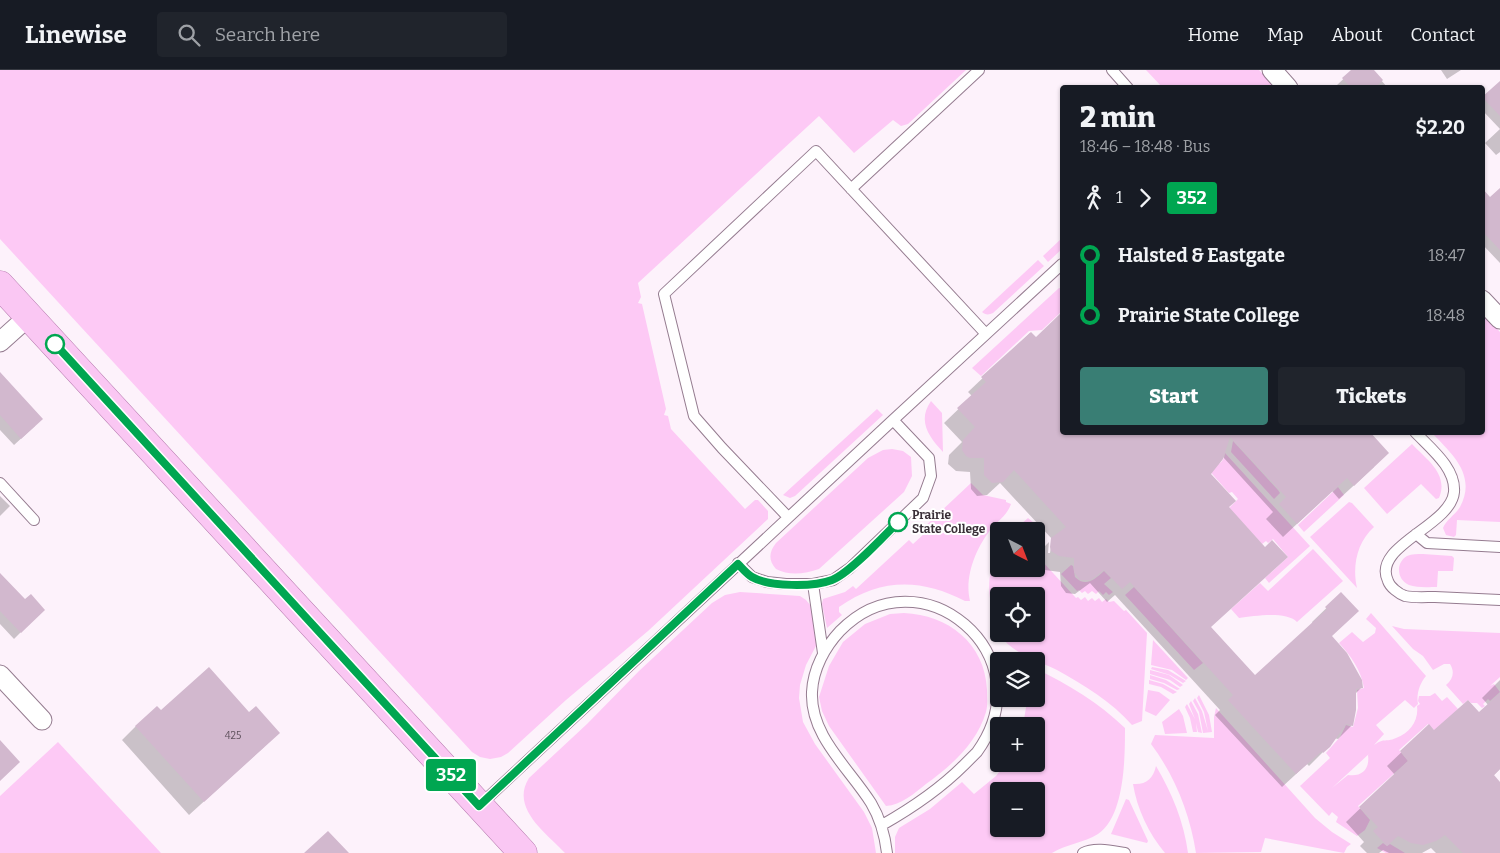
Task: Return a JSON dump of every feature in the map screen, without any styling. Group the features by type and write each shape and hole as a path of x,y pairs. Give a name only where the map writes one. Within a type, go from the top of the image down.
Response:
{"main road":[{"path":"0,285 523,853"}],"street":[{"path":"1272,70 1285,85"},
{"path":"1485,303 1500,319"},
{"path":"0,342 29,316"},
{"path":"0,675 42,720"}],"lane":[{"path":"851,189 979,70"},
{"path":"1112,70 1125,85"},
{"path":"788,517 694,416 664,294 816,151 986,334"},
{"path":"479,806 1060,266"},
{"path":"738,564 752,577 767,582 786,584 813,584 833,580 850,568 923,498 932,476 929,458 893,420"},
{"path":"1418,435 1444,463 1452,477 1454,492 1447,507 1434,520 1396,550 1387,564 1385,576 1390,585 1403,596 1500,600"},
{"path":"0,483 34,520"},
{"path":"1416,534 1427,543 1500,547"},
{"path":"813,584 823,653"},
{"path":"882,825 919,804 949,780 977,752 993,723 999,697 996,674 984,645 965,624 948,612 928,605 894,602 877,606 860,615 844,627 823,653 812,688 811,704 814,716 831,750 871,804 882,825 887,853"},
{"path":"1082,853 1108,850 1124,853"}],"shaded area":[{"path":"0,70 966,70 908,124 901,126 893,120 854,153 819,116 638,283 641,297 638,303 642,304 666,409 664,415 668,416 671,429 745,509 755,500 758,500 768,511 768,519 648,631 566,700 508,753 501,757 490,759 480,757 472,752 0,239"},
{"path":"1146,70 1259,70 1273,85 1160,85"},
{"path":"1060,240 1060,251 1048,262 1043,256"},
{"path":"1038,260 1044,266 993,313 984,314 982,312"},
{"path":"1060,288 1060,313 1042,330 1029,331 981,376 972,368"},
{"path":"1485,315 1500,332 1500,522 1457,520 1456,535 1454,537 1446,535 1443,528 1460,507 1466,485 1460,466 1434,435 1485,435"},
{"path":"931,401 942,413 943,452 929,435 925,422 927,408"},
{"path":"877,409 883,415 795,496 790,498 783,495"},
{"path":"1233,441 1278,490 1280,493 1274,499 1231,452"},
{"path":"1412,444 1430,462 1439,475 1441,489 1439,498 1436,499 1421,484 1387,514 1364,488"},
{"path":"883,450 903,451 911,457 912,476 904,492 819,569 808,572 786,573 776,569 770,556 776,543 868,458"},
{"path":"1225,453 1310,546 1269,583 1265,578 1288,557 1273,539 1268,543 1266,541 1262,544 1229,508 1238,499 1232,492 1229,493 1206,467 1219,464 1223,460"},
{"path":"971,483 983,495 1006,500 1006,502 1011,504 998,522 990,522 990,531 976,553 970,572 970,601 965,601 933,588 917,585 885,586 854,597 839,607 839,612 842,615 827,628 822,604 823,599 845,592 853,586 856,589 909,540 913,544 925,533 922,529"},
{"path":"1338,487 1344,495 1304,532 1298,525"},
{"path":"1349,502 1374,527 1363,540 1357,555 1355,571 1357,588 1310,537"},
{"path":"1028,518 1033,522 1023,522"},
{"path":"1313,549 1343,581 1297,622 1286,616 1278,615 1239,618 1231,609 1260,583 1268,591"},
{"path":"1411,555 1452,556 1454,558 1453,571 1438,571 1437,587 1409,585 1405,583 1400,575 1399,567 1403,559"},
{"path":"1045,564 1076,598 1078,597 1081,600 1085,597 1088,601 1092,598 1095,601 1099,598 1102,602 1106,599 1109,602 1114,601 1124,611 1126,610 1147,633 1142,721 1132,725 1097,694 1045,664 1045,652 1018,652 1006,642 1045,642 1045,587 990,587 990,599 989,583 990,576 990,578 1045,578"},
{"path":"1071,565 1073,566 1075,577 1083,582 1090,581 1104,571 1111,578 1104,584 1113,592 1109,595 1106,592 1103,595 1099,591 1096,594 1092,591 1088,594 1085,591 1082,593 1079,590 1077,591 1061,574"},
{"path":"1134,587 1203,663 1194,670 1125,595"},
{"path":"740,592 800,596 811,606 817,644 806,665 800,685 799,698 803,722 815,744 864,812 872,828 876,853 565,853 540,828 527,810 524,800 524,789 529,778 712,603 725,595"},
{"path":"904,613 935,619 961,635 971,646 979,658 985,673 987,707 982,723 970,744 954,761 908,798 886,806 829,726 822,711 819,697 829,666 843,642 865,624 890,614"},
{"path":"1371,613 1426,676 1419,689 1418,701 1419,696 1430,696 1435,693 1442,701 1447,697 1458,709 1438,734 1428,724 1399,750 1408,761 1358,806 1370,820 1365,830 1357,836 1336,822 1338,817 1332,812 1329,816 1300,786 1330,758 1326,753 1340,737 1346,725 1353,727 1358,708 1357,690 1364,688 1361,675 1355,664 1339,643 1352,632 1363,642 1375,633 1376,628 1366,619","holes":["1405,700 1414,708 1418,701 1420,704 1417,706 1415,721 1405,733 1374,745 1384,734 1376,725","1370,753 1364,771 1357,775 1348,775 1332,788"]},
{"path":"1392,626 1404,629 1500,633 1500,677 1490,686 1494,684 1500,692 1490,701 1488,699 1482,708 1477,703 1471,703 1468,700 1463,704 1446,685 1452,675 1450,664 1444,664 1433,670 1423,656 1413,649"},
{"path":"1153,640 1188,678 1186,680 1172,670 1151,665"},
{"path":"1152,667 1168,670 1186,681 1183,683 1170,675 1151,669"},
{"path":"1150,670 1169,675 1183,685 1180,687 1170,680 1150,674"},
{"path":"1045,674 1083,695 1105,710 1125,728 1122,785 1114,814 1107,825 1093,837 1052,853 895,853 895,837 899,828 930,809 962,782 974,794 999,772 1045,772 1045,717 1024,717 1026,707 1045,707"},
{"path":"1150,675 1166,680 1180,689 1177,690 1164,683 1150,679"},
{"path":"1149,680 1163,684 1177,692 1173,694 1161,687 1149,684"},
{"path":"1148,690 1159,692 1170,700 1156,716 1145,711"},
{"path":"1199,695 1209,715 1212,732 1203,733 1199,712 1193,701 1195,698 1202,711 1208,731 1204,712 1197,698"},
{"path":"1191,701 1198,714 1202,733 1198,732 1196,723 1197,732 1193,732 1185,707 1187,704 1195,719 1189,704"},
{"path":"1216,708 1315,818 1351,844 1344,853 1265,838 1261,852 1196,853 1190,824 1180,796 1160,756 1151,744 1155,735 1214,738"},
{"path":"1179,709 1183,716 1187,733 1165,734 1162,722"},
{"path":"58,742 161,853 0,853 0,796"},
{"path":"1156,766 1176,808 1184,830 1188,853 1165,853 1149,829 1141,812 1133,784 1145,782 1151,778"},
{"path":"1126,799 1129,800 1148,841 1147,843 1111,834"},
{"path":"1383,843 1387,846 1390,844 1405,853 1386,853 1377,848"}],"building":[{"path":"1351,70 1374,70 1383,80 1378,85 1348,85 1342,78"},
{"path":"1500,81 1500,116 1485,100 1485,94"},
{"path":"1500,188 1500,250 1485,234 1485,191 1490,197"},
{"path":"1060,314 1060,435 1373,435 1389,453 1354,486 1347,478 1297,524 1279,504 1286,497 1230,437 1223,459 1211,474 1236,501 1229,507 1265,547 1272,540 1288,557 1211,627 1255,675 1327,609 1325,607 1341,592 1359,611 1332,636 1347,653 1362,680 1363,688 1356,689 1356,710 1353,726 1346,724 1330,747 1323,753 1322,751 1296,774 1228,700 1233,695 1130,582 1122,589 1104,570 1091,580 1080,580 1074,572 1074,558 1059,556 1051,551 1051,538 1066,527 1014,470 1003,482 992,483 984,475 984,458 970,458 962,450 963,440 975,427 957,408 986,382 981,377 1031,332 1036,337"},
{"path":"0,372 43,419 21,439 0,415"},
{"path":"0,573 25,599 31,594 45,610 21,633 0,611"},
{"path":"209,667 249,712 256,706 280,733 204,802 135,726 157,706 161,710"},
{"path":"1500,693 1500,769 1494,775 1500,782 1500,853 1463,853 1445,835 1436,841 1423,845 1411,843 1398,836 1387,846 1373,831 1378,827 1359,807 1408,761 1400,751 1429,724 1434,730 1468,700 1479,712"},
{"path":"0,740 20,762 0,781"},
{"path":"328,831 349,853 304,853"}],"bus line":[{"name":"352","path":"55,344 479,806 738,564 752,577 767,582 813,584 833,580 850,568 898,522"}],"place":[{"name":"Prairie State College","path":"898,522"}]}
